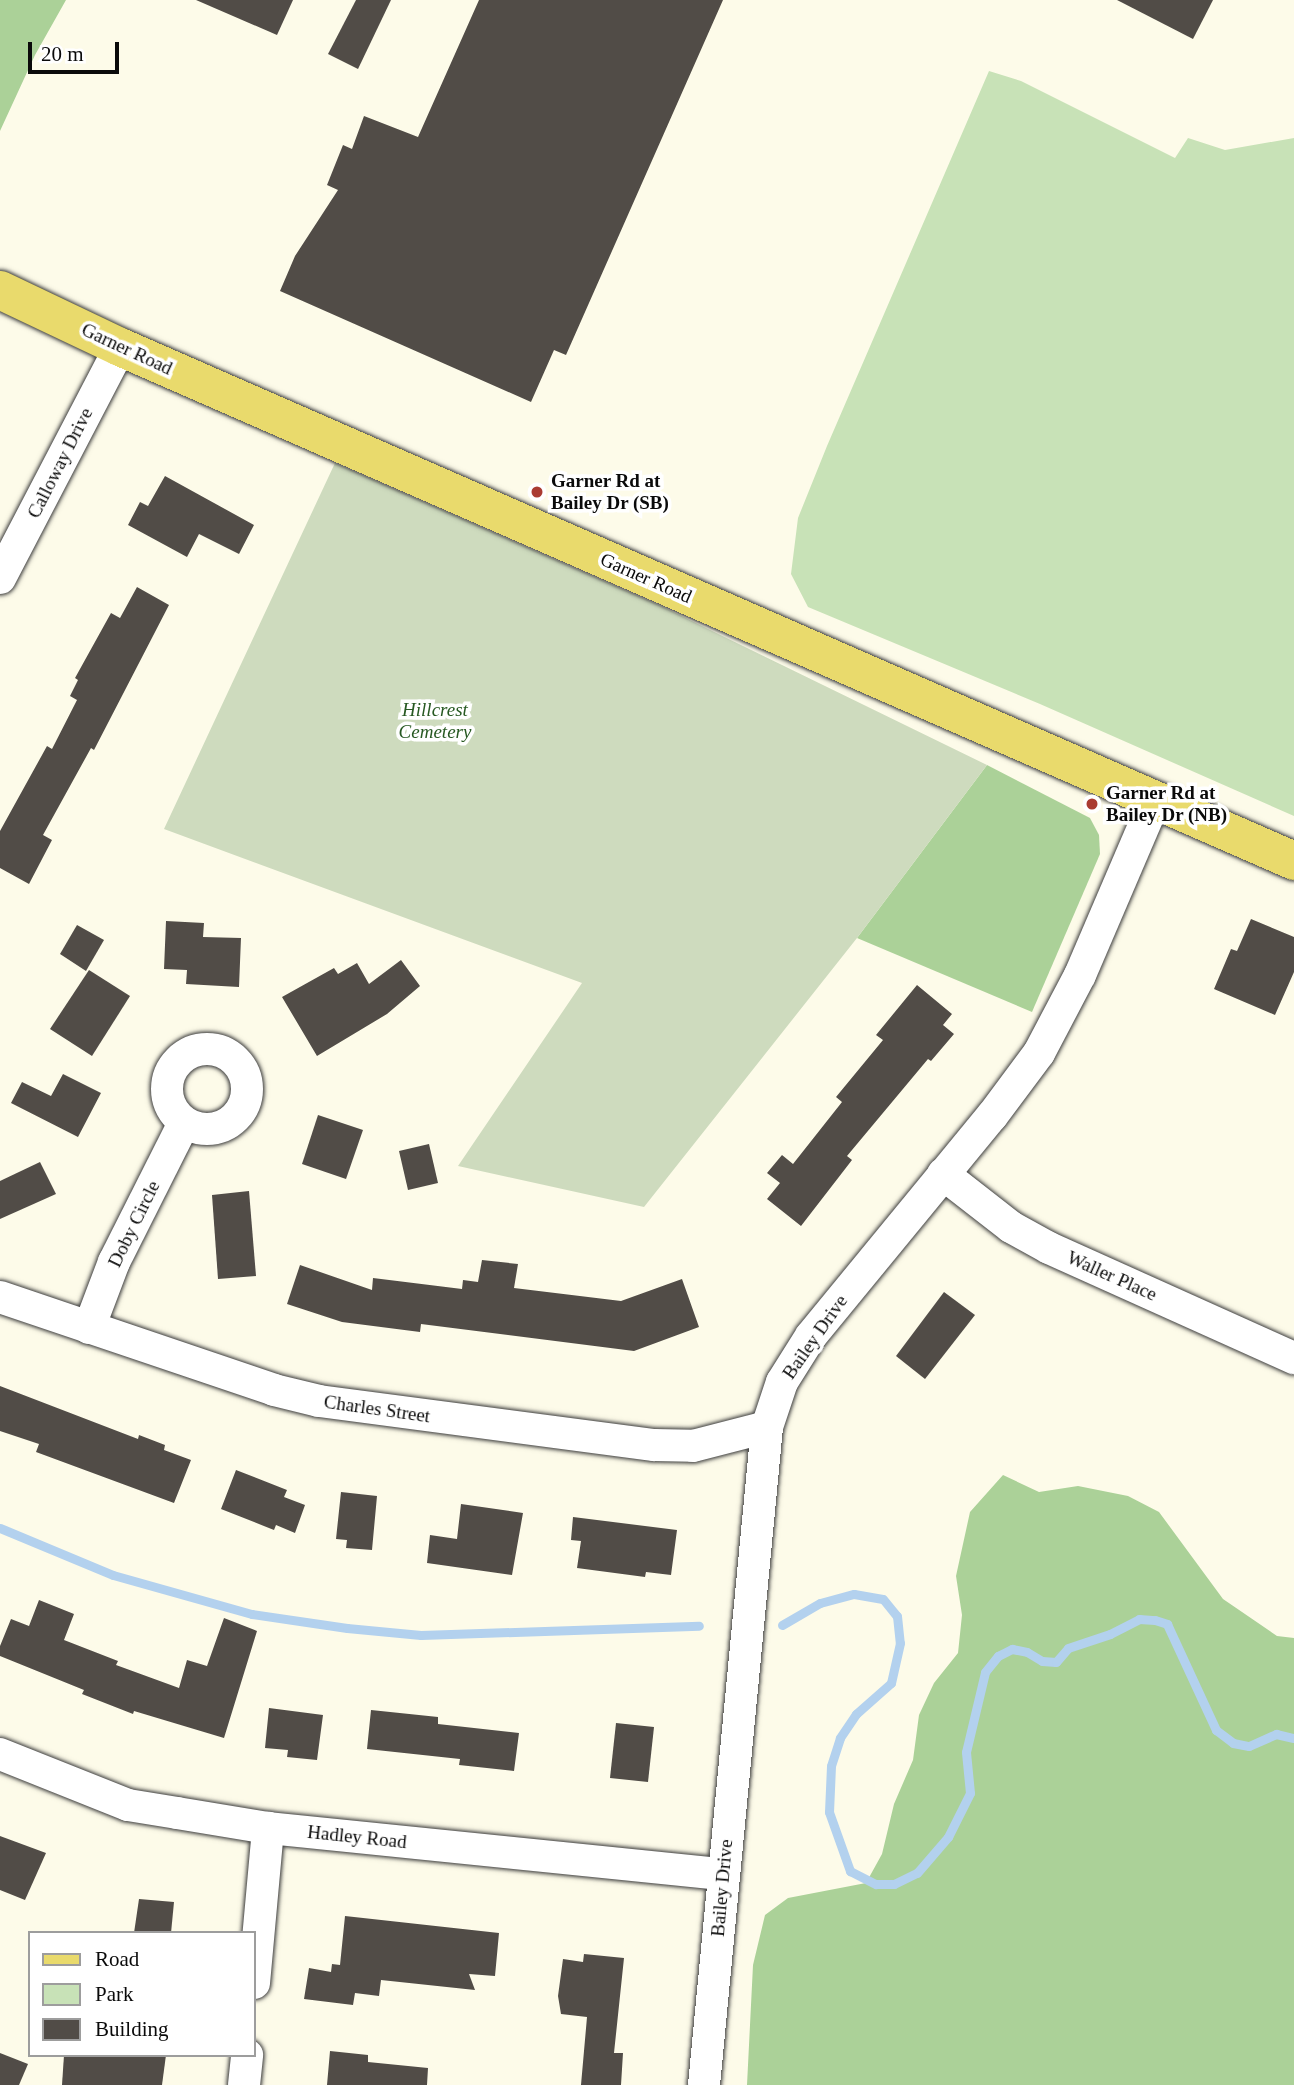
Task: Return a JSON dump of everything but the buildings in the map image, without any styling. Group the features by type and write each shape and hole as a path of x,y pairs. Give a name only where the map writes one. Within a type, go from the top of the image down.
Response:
{"main road":[{"name":"Garner Road","path":"0,290 120,347 1154,802 1294,861"}],"street":[{"name":"Calloway Drive","path":"0,578 120,347"},
{"name":"Bailey Drive","path":"704,2085 767,1427 782,1382 811,1336 1031,1064 1063,1012 1154,802"},
{"name":"Doby Circle","path":"89,1328 114,1262 184,1122"},
{"name":"Waller Place","path":"943,1174 1012,1227 1049,1248 1294,1358"},
{"name":"Charles Street","path":"0,1297 274,1391 319,1401 654,1445 693,1446 767,1427"},
{"name":"Hadley Road","path":"0,1754 128,1805 268,1828 723,1874"},
{"path":"256,1961 268,1828"},
{"path":"244,2085 247,2057"}],"green space":[{"path":"0,0 66,0 35,55 0,131"},
{"path":"989,71 1021,81 1175,158 1188,138 1225,150 1294,138 1294,816 1040,704 808,607 791,574 798,518"},
{"name":"Hillcrest Cemetery","path":"335,463 661,606 987,765 857,938 644,1207 458,1166 582,983 164,829"},
{"path":"987,765 1090,818 1099,835 1100,854 1032,1012 857,938"},
{"path":"1003,1475 1039,1492 1078,1486 1128,1496 1159,1512 1223,1599 1277,1636 1294,1638 1294,2085 747,2085 753,1965 765,1915 788,1898 866,1883 882,1854 894,1804 913,1760 919,1715 934,1683 958,1653 962,1615 956,1576 970,1512"}],"waterway":[{"path":"0,1528 113,1575 252,1614 347,1628 421,1635 699,1626"},
{"path":"782,1625 820,1603 854,1594 883,1599 897,1616 900,1643 891,1683 856,1714 840,1738 831,1766 829,1812 850,1871 876,1884 894,1884 917,1873 948,1837 970,1793 966,1752 985,1672 998,1656 1012,1649 1027,1652 1042,1661 1056,1662 1068,1648 1110,1634 1139,1619 1155,1620 1167,1624 1216,1730 1233,1743 1249,1746 1276,1734 1294,1738"}],"place":[{"name":"Garner Rd at Bailey Dr (SB)","path":"537,492"},
{"name":"Garner Rd at Bailey Dr (NB)","path":"1092,804"}]}
